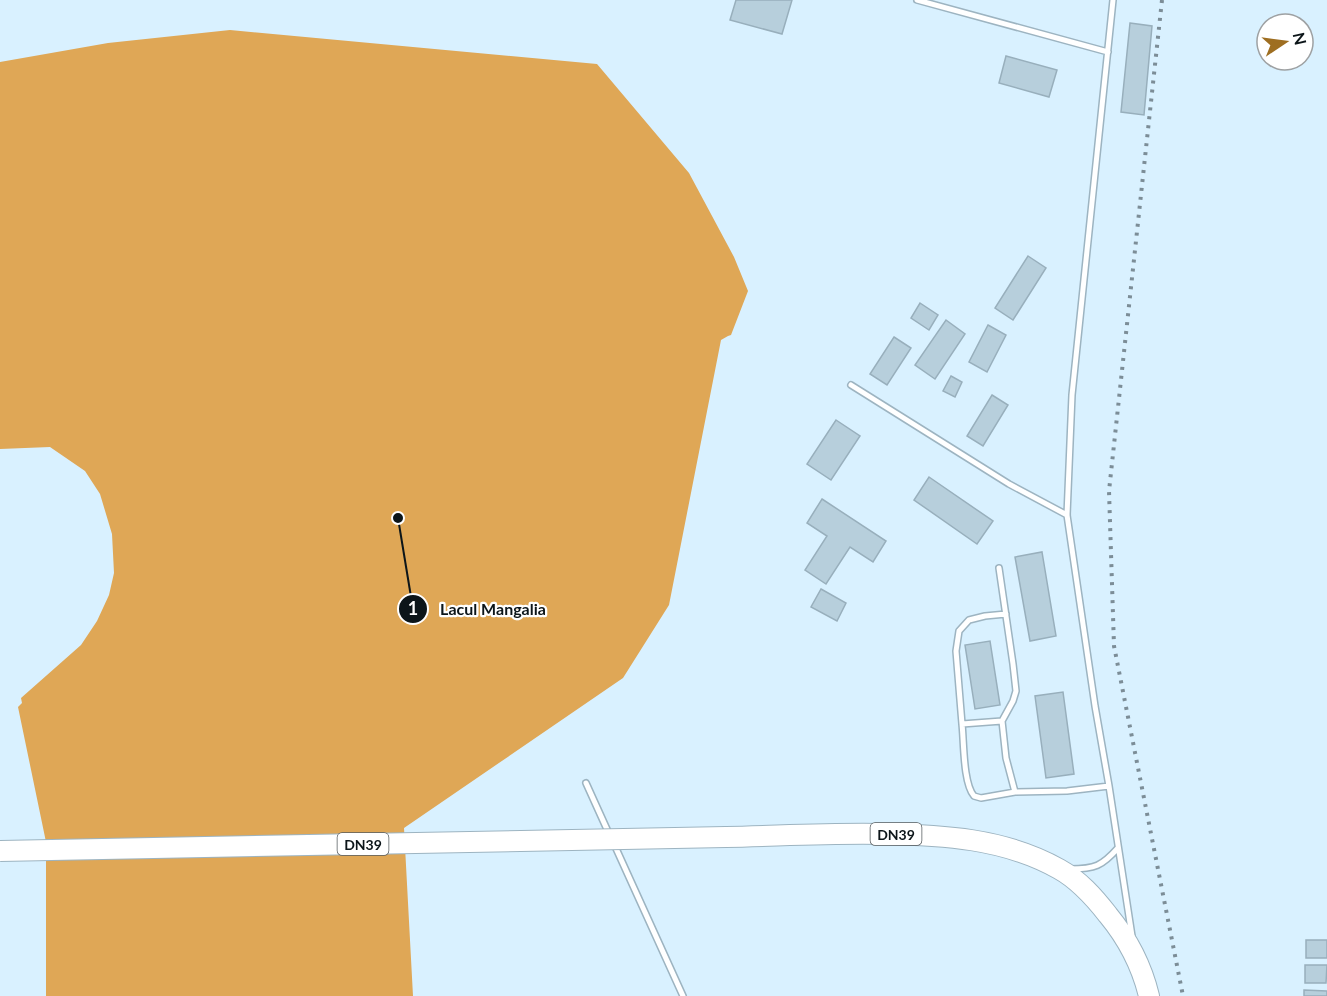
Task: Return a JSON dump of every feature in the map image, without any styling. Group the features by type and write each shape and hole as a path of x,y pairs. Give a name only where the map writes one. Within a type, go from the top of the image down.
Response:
{"highway":[{"name":"DN39","path":"0,851 850,834 906,834 980,840 1038,858 1073,878 1118,926 1135,956 1149,996"}],"lane":[{"path":"917,0 1108,52"},
{"path":"1113,0 1072,395 1067,515 1135,956"},
{"path":"851,385 1009,484 1067,515"},
{"path":"999,568 1016,691 1014,701 1002,721 1006,758 1015,792"},
{"path":"1006,614 969,620 959,631 956,651 970,792 981,798 1015,792 1066,791 1109,786"},
{"path":"962,724 1002,721"},
{"path":"586,783 682,996"},
{"path":"1060,869 1090,869 1101,864 1118,848"}],"shaded area":[{"path":"230,30 597,64 689,173 734,257 748,291 731,335 721,340 669,605 623,678 404,828 413,996 46,996 46,842 18,707 22,703 21,698 81,645 97,621 109,595 114,573 112,534 100,494 85,471 50,447 0,449 0,62 108,43"}],"building":[{"path":"736,0 792,0 782,34 730,20"},
{"path":"1130,23 1152,26 1144,115 1121,112"},
{"path":"1006,56 1057,70 1049,97 999,83"},
{"path":"1028,256 1046,268 1013,320 995,308"},
{"path":"920,303 938,315 929,330 911,318"},
{"path":"946,320 965,334 935,379 915,365"},
{"path":"988,325 1006,335 987,372 969,362"},
{"path":"894,337 911,348 887,385 870,374"},
{"path":"951,376 962,382 955,397 943,391"},
{"path":"992,395 1008,405 983,446 967,436"},
{"path":"836,420 860,436 831,480 807,464"},
{"path":"929,477 993,521 977,544 914,500"},
{"path":"822,499 886,541 873,562 850,547 826,584 805,570 827,536 807,523"},
{"path":"1042,552 1056,636 1030,641 1015,557"},
{"path":"821,589 846,603 837,621 811,607"},
{"path":"990,641 1000,705 975,709 965,645"},
{"path":"1063,692 1074,774 1046,778 1035,696"},
{"path":"1306,940 1327,940 1327,958 1306,958"},
{"path":"1305,965 1327,965 1326,983 1305,983"},
{"path":"1304,990 1327,991 1327,996 1304,996"}],"railway":[{"path":"1162,0 1109,491 1114,646 1183,996"}],"place":[{"name":"Lacul Mangalia","path":"398,518"}]}
